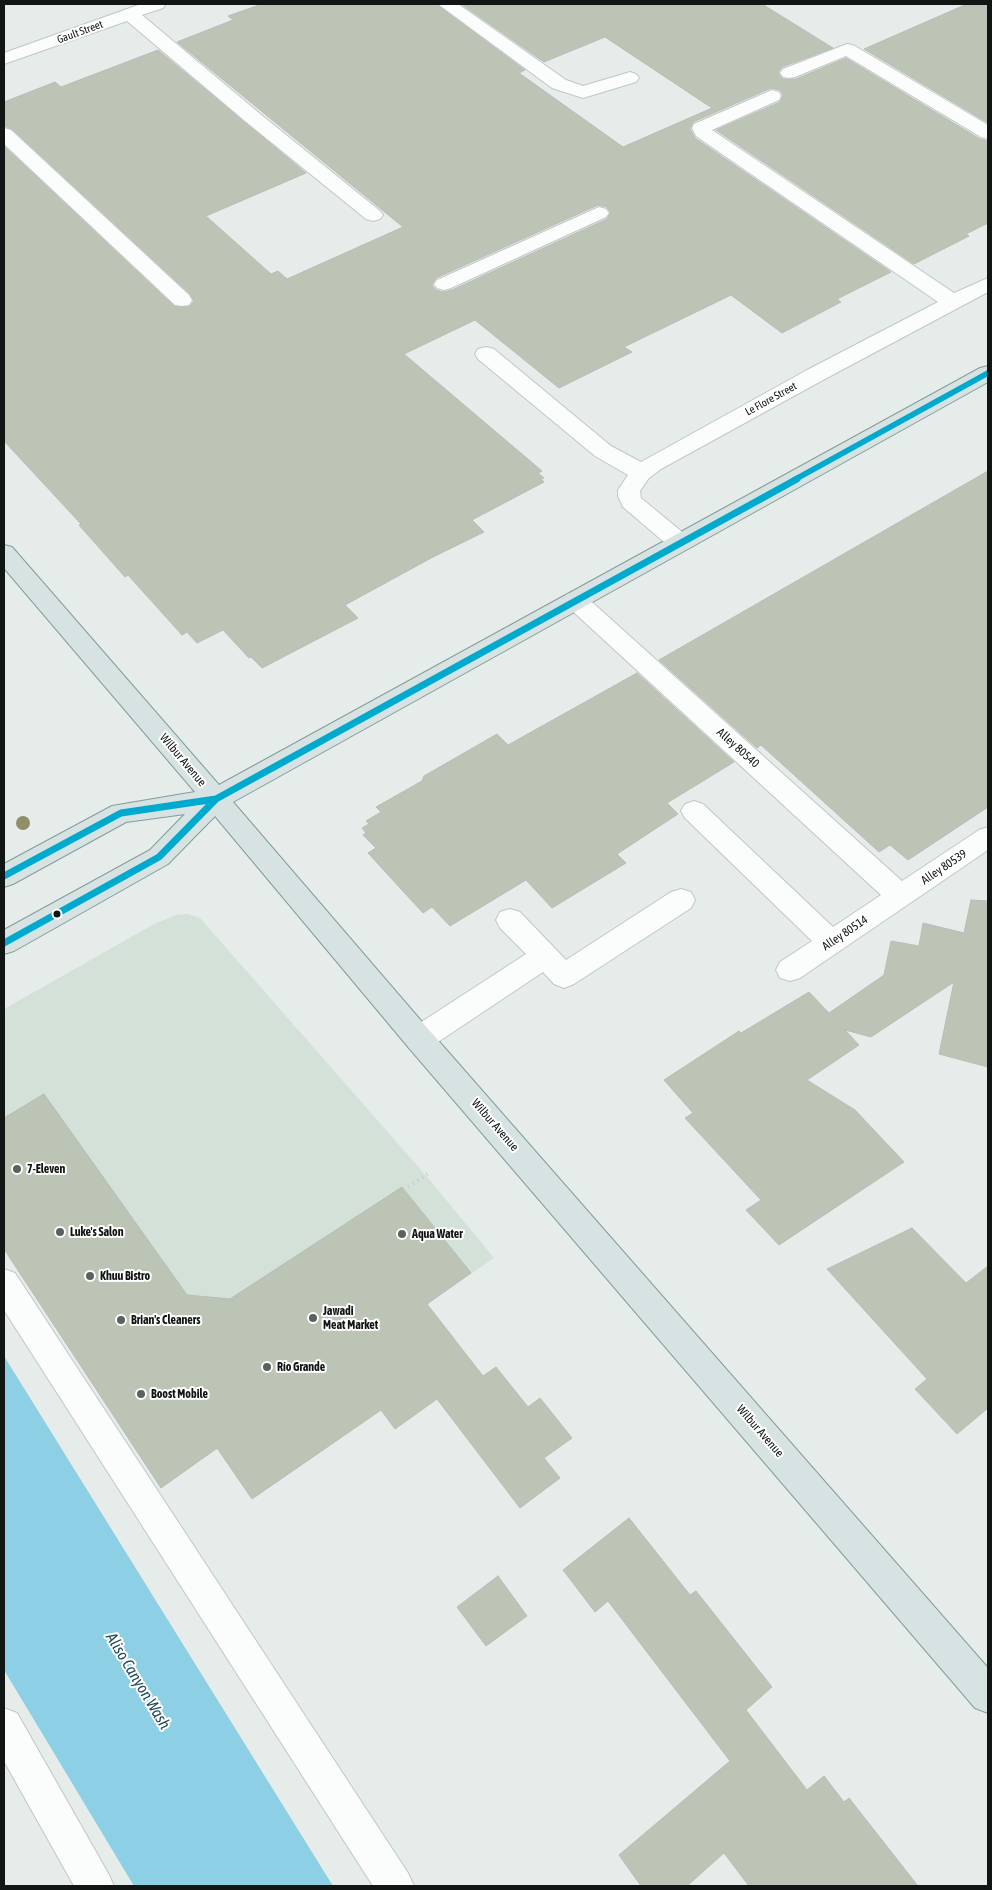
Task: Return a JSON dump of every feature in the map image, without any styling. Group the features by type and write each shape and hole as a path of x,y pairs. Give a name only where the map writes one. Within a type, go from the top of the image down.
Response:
{"main road":[{"path":"4,943 159,857 216,799 988,373"},
{"name":"Wilbur Avenue","path":"4,553 420,1039 988,1695"},
{"path":"4,876 121,813 216,799"}],"street":[{"name":"Gault Street","path":"4,60 157,4"},
{"path":"447,4 559,84 583,92 630,78"},
{"path":"130,14 252,118 373,215"},
{"path":"789,73 847,49 988,133"},
{"path":"772,96 701,128 758,170 953,302"},
{"path":"4,134 182,300"},
{"path":"444,284 599,213"},
{"name":"Le Flore Street","path":"679,542 631,502 628,496 629,490 641,473 653,464 806,380 988,284"},
{"path":"486,354 603,452 620,459 641,473"},
{"name":"Alley 80540","path":"575,600 900,896"},
{"path":"694,811 832,942"},
{"name":"Alley 80539","path":"900,896 988,837"},
{"name":"Alley 80514","path":"790,970 900,896"},
{"path":"510,920 564,976 681,900"},
{"path":"420,1039 545,956"},
{"path":"4,1283 395,1886"},
{"path":"4,1726 96,1886"}],"path":[{"path":"404,1190 430,1172"}],"shaded area":[{"path":"188,914 200,918 429,1179 494,1258 161,1488 4,1249 4,1009 154,924 176,915"}],"water":[{"name":"Aliso Canyon Wash","path":"4,1356 333,1886 134,1886 4,1670"}],"building":[{"path":"262,4 436,4 525,70 519,73 623,147 712,108 605,37 544,62 461,4 762,4 833,48 782,67 778,73 783,79 796,79 846,58 980,139 988,141 988,223 966,234 969,236 914,264 716,130 780,102 783,95 780,90 771,88 693,122 690,129 695,138 891,272 837,299 841,302 782,333 731,295 624,347 632,352 559,388 475,320 404,354 542,471 538,473 544,478 541,479 544,482 472,520 484,532 433,557 345,605 358,618 262,668 251,657 249,658 223,630 197,643 187,632 182,635 128,575 125,577 79,525 81,524 4,441 4,146 174,306 189,307 194,301 190,294 12,129 4,126 4,102 55,82 61,87 158,50 306,173 206,216 271,274 278,271 287,279 403,227 177,42 233,20 228,16","holes":["598,205 607,207 610,212 607,219 452,290 443,292 436,290 432,285 436,278"]},
{"path":"967,4 988,4 988,123 864,49"},
{"path":"988,471 988,807 908,860 890,845 879,852 761,745 757,748 659,660"},
{"path":"637,673 734,762 667,803 678,814 617,854 626,863 552,908 526,880 450,926 432,907 423,913 368,853 376,848 363,835 366,833 362,828 369,824 366,821 381,812 376,807 422,781 424,776 497,734 508,745"},
{"path":"971,900 988,901 988,1067 939,1054 954,982 871,1037 845,1030 859,1045 807,1080 855,1110 904,1162 779,1245 746,1210 761,1200 685,1118 693,1113 664,1080 739,1031 741,1033 809,992 829,1013 884,975 891,941 919,946 923,923 964,933"},
{"path":"44,1094 187,1295 230,1299 402,1187 471,1273 427,1304 483,1376 496,1367 528,1407 540,1398 572,1438 544,1458 560,1478 520,1508 437,1399 395,1429 381,1410 252,1499 217,1448 161,1488 4,1249 4,1118"},
{"path":"912,1228 966,1283 988,1266 988,1408 957,1434 915,1389 927,1379 827,1269"},
{"path":"629,1518 690,1595 696,1591 772,1687 746,1710 807,1790 824,1776 844,1802 849,1798 918,1886 749,1886 724,1853 687,1886 641,1886 619,1855 730,1761 608,1601 595,1612 563,1570"},
{"path":"498,1576 527,1616 486,1646 457,1607"}],"transit line":[{"path":"4,943 159,857 216,799 988,373"},
{"path":"4,876 121,813 216,799"}],"place":[{"name":"7-Eleven","path":"17,1169"},
{"name":"Luke's Salon","path":"60,1232"},
{"name":"Aqua Water","path":"402,1234"},
{"name":"Khuu Bistro","path":"90,1276"},
{"name":"Jawadi Meat Market","path":"313,1318"},
{"name":"Brian's Cleaners","path":"121,1320"},
{"name":"Río Grande","path":"267,1367"},
{"name":"Boost Mobile","path":"141,1394"}]}
